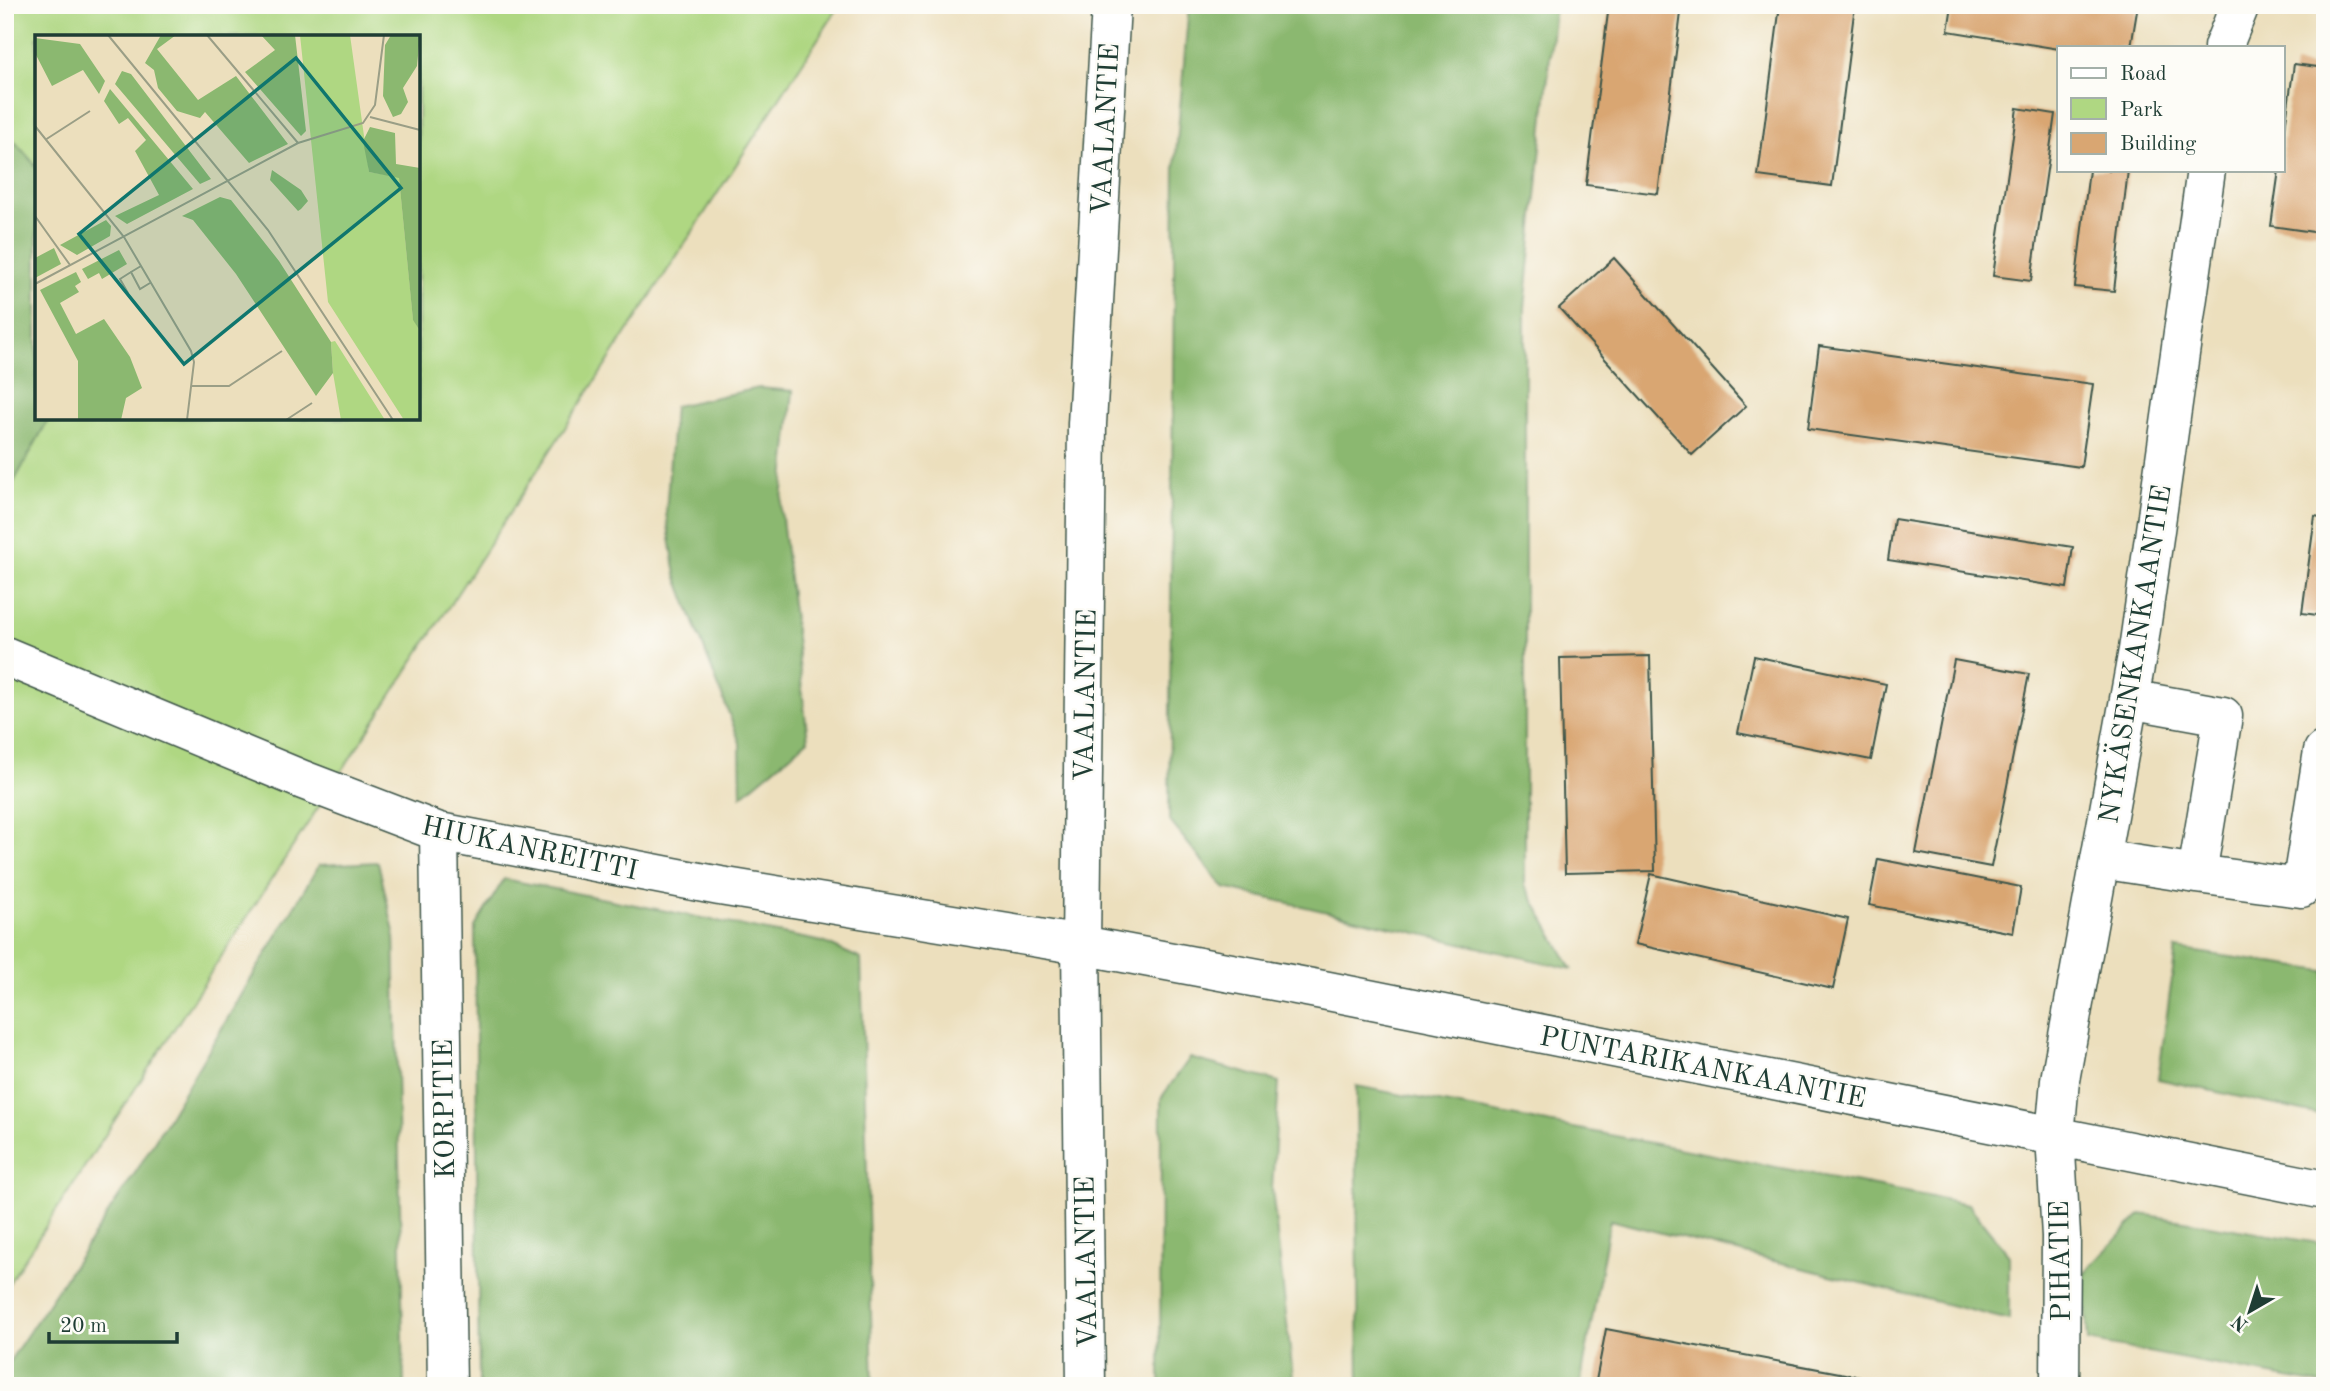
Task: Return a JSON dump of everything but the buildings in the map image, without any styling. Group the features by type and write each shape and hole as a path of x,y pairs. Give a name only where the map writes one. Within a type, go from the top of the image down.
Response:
{"street":[{"name":"VAALANTIE","path":"1086,1386 1081,945 1087,424 1111,5"},
{"path":"2223,46 2240,5"},
{"name":"NYKÄSENKANKAANTIE","path":"2055,1136 2060,1080 2138,650 2206,172"},
{"name":"HIUKANREITTI","path":"5,656 314,785 439,832 720,886 1081,945"},
{"path":"2129,699 2223,716 2197,874"},
{"path":"2100,859 2313,890 2323,751"},
{"name":"KORPITIE","path":"439,832 447,1386"},
{"name":"PUNTARIKANKAANTIE","path":"1081,945 1342,994 2325,1190"},
{"name":"PIHATIE","path":"2055,1136 2061,1236 2060,1386"}],"green space":[{"path":"8,5 840,5 5,1289 5,498 48,420 420,420 420,35 35,35 35,165 5,131 5,9"},
{"path":"1189,5 1555,5 1525,308 1525,885 1572,969 1224,888 1169,820 1175,166"},
{"path":"5,131 35,165 35,420 48,420 5,498"},
{"path":"759,388 793,391 781,510 808,740 741,796 740,743 676,575 666,513 674,406"},
{"path":"378,862 394,932 404,1386 5,1386 5,1368 139,1167 319,865"},
{"path":"504,879 823,942 861,959 873,1386 479,1386 475,927"},
{"path":"2176,949 2325,971 2325,1116 2158,1079"},
{"path":"1190,1058 1279,1082 1272,1189 1294,1386 1160,1386 1161,1098"},
{"path":"1356,1086 1968,1204 2009,1255 2009,1320 1610,1220 1580,1386 1359,1386"},
{"path":"2141,1214 2325,1244 2325,1385 2088,1341 2084,1273"}]}
